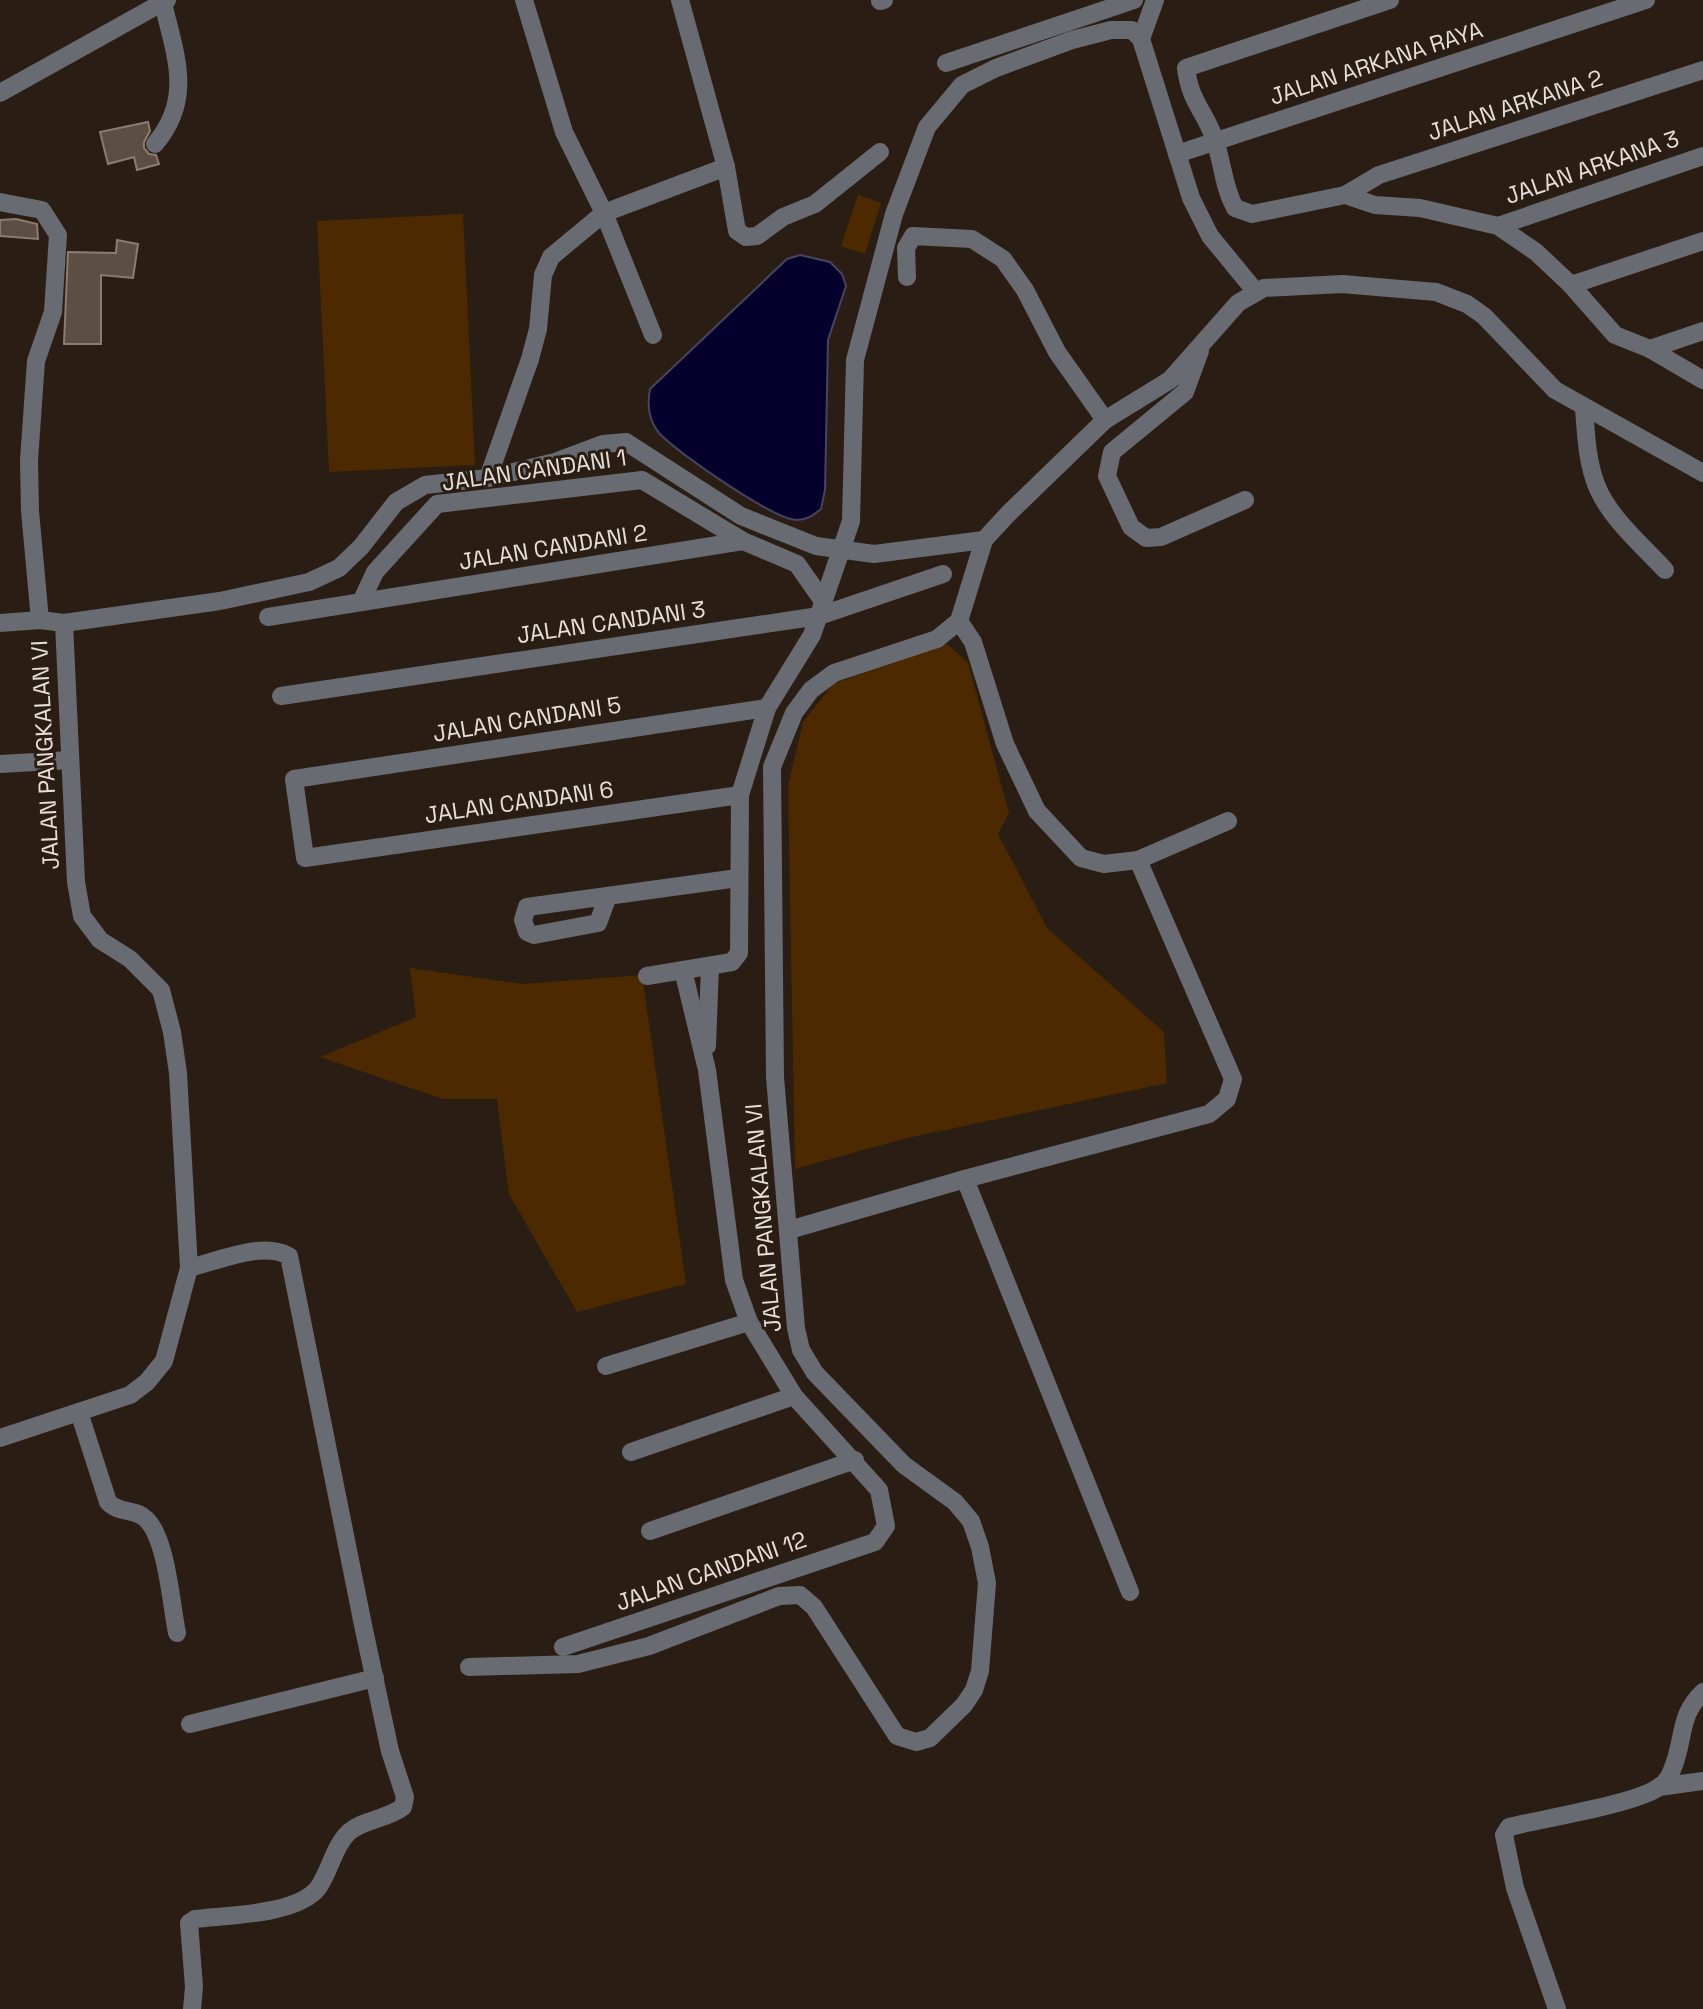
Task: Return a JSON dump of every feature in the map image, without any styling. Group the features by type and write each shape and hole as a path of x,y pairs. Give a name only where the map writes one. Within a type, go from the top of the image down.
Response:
{"street":[{"path":"524,0 564,132 604,214 653,335"},
{"path":"680,0 726,167 737,231 746,237 757,236 783,218 815,204 880,152"},
{"path":"946,63 1134,0"},
{"path":"1141,39 1155,0"},
{"path":"1390,0 1186,68 1188,90 1235,208 1243,212 1345,195 1376,205 1420,208 1497,226 1536,252 1571,285 1615,335 1650,349 1703,380"},
{"name":"JALAN ARKANA RAYA","path":"1177,154 1646,0"},
{"path":"3,87 165,1 180,80 170,127 155,144"},
{"path":"648,976 732,962 738,953 740,795 767,708 812,635 851,521 855,360 894,214 927,127 962,85 996,68 1072,40 1111,30 1132,30 1141,39 1191,198 1210,236 1256,292"},
{"name":"JALAN ARKANA 2","path":"1345,195 1379,175 1703,70"},
{"name":"JALAN ARKANA 3","path":"1497,226 1703,156"},
{"path":"488,478 530,359 538,329 543,275 551,257 604,214 726,167"},
{"path":"0,202 42,210 58,235 52,312 36,361 29,460 30,511 40,620"},
{"path":"907,277 906,248 914,236 972,239 1003,258 1026,290 1056,352 1105,420"},
{"path":"1571,285 1703,241"},
{"path":"1228,821 1138,860 1104,864 1081,858 1037,811 1004,744 973,642 959,621 984,540 1105,420 1170,380 1238,303 1264,288 1342,284 1436,292 1467,304 1484,316 1555,390 1703,472"},
{"path":"1650,349 1703,331"},
{"path":"1205,338 1185,392 1112,453 1107,476 1131,527 1146,538 1161,537 1245,500"},
{"path":"1584,408 1591,467 1599,491 1625,527 1665,570"},
{"name":"JALAN PANGKALAN VI","path":"0,1438 130,1395 147,1382 164,1361 189,1268 178,1073 172,1032 161,990 130,959 100,940 82,916 76,882 64,623 220,601 309,582 339,568 361,547 396,502 425,485 488,478 555,462 603,444 626,442 741,516 816,546 874,554 984,540"},
{"name":"JALAN CANDANI 1","path":"361,602 375,572 438,504 642,480 743,541"},
{"path":"743,541 797,564 821,609"},
{"name":"JALAN CANDANI 2","path":"268,617 743,541"},
{"name":"JALAN CANDANI 3","path":"281,696 821,609 943,573"},
{"path":"0,623 40,620 64,623"},
{"name":"JALAN PANGKALAN VI","path":"469,1667 578,1664 649,1646 779,1596 800,1595 814,1606 897,1736 916,1742 930,1738 964,1705 974,1690 980,1671 987,1583 980,1546 971,1521 955,1503 904,1465 815,1373 801,1350 796,1328 775,1077 772,767 794,713 811,690 834,673 937,639 959,621"},
{"name":"JALAN CANDANI 5","path":"305,858 294,779 767,708"},
{"path":"0,764 70,760"},
{"name":"JALAN CANDANI 6","path":"305,858 740,795"},
{"path":"789,1230 965,1179 1209,1114 1227,1099 1233,1079 1138,860"},
{"path":"608,896 738,878"},
{"path":"707,1070 709,966"},
{"path":"650,1531 855,1461 794,1396 749,1322 734,1280 707,1070 683,970"},
{"path":"965,1179 1130,1592"},
{"path":"189,1268 265,1250 279,1250 289,1256 390,1751 405,1797 403,1807 386,1817 352,1829 344,1838 316,1891 303,1899 289,1907 195,1919 189,1923 194,1987 192,2009"},
{"path":"606,1366 749,1322"},
{"path":"631,1452 794,1396"},
{"path":"79,1412 108,1502 115,1509 143,1516 156,1532 177,1633"},
{"name":"JALAN CANDANI 12","path":"563,1647 875,1542 886,1526 878,1490 855,1461"},
{"path":"190,1724 375,1678"},
{"path":"1659,1787 1671,1774 1677,1759 1689,1705 1703,1692"},
{"path":"1557,2009 1515,1888 1504,1835 1508,1827 1633,1797 1659,1787 1703,1781"}],"shaded area":[{"path":"858,195 881,203 865,254 841,246"},
{"path":"463,214 475,465 329,472 317,221"},
{"path":"800,255 830,262 842,274 846,286 828,340 825,490 821,509 807,518 797,520 785,517 748,498 670,443 653,424 649,401 650,389 787,259"},
{"path":"947,644 968,663 1009,813 998,834 1047,928 1164,1032 1167,1083 903,1139 795,1169 788,786 803,722 833,684"},
{"path":"410,968 523,984 642,975 686,1284 577,1312 509,1194 497,1099 443,1099 320,1057 416,1017"}],"building":[{"path":"148,122 150,131 144,148 149,154 156,155 159,164 137,170 134,157 108,164 100,132"},
{"path":"16,219 37,224 38,239 0,236 0,220"},
{"path":"117,240 138,244 133,278 101,275 101,344 64,344 68,252 116,253"}]}
